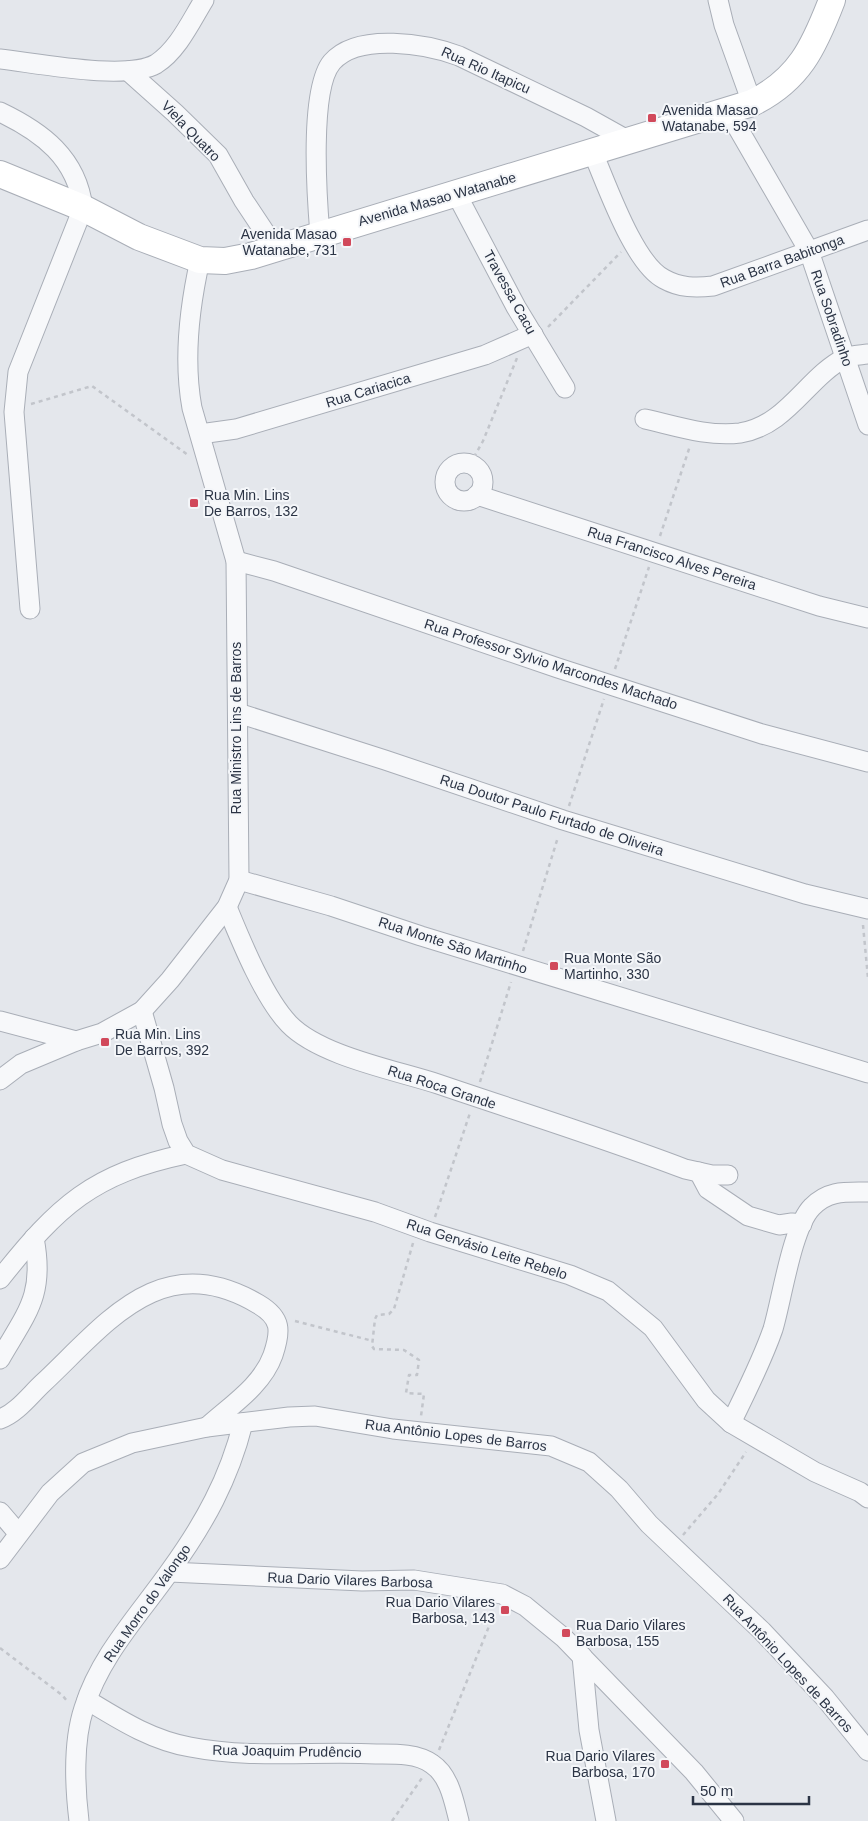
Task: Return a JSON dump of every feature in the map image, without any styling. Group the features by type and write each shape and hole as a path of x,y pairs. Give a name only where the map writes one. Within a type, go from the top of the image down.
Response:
{"street":[{"path":"0,59 128,71 156,64 182,38 204,0"},
{"name":"Rua Sobradinho","path":"718,0 740,107 809,251 868,425"},
{"name":"Avenida Masao Watanabe","path":"0,174 83,208 139,237 200,260 225,261 276,249 361,221 457,195 740,107 773,93 800,64 820,30 832,0"},
{"name":"Rua Rio Itapicu","path":"320,235 317,196 318,119 322,86 332,62 349,50 370,44 419,44 440,48 586,117 629,141"},
{"name":"Viela Quatro","path":"128,71 218,155 244,201 276,249"},
{"path":"0,112 30,126 58,152 78,185 83,208 18,372 14,412 30,609"},
{"name":"Rua Barra Babitonga","path":"593,153 632,241 648,266 663,279 678,285 696,288 713,286 868,230"},
{"name":"Travessa Cacu","path":"457,195 526,338 564,388"},
{"name":"Rua Ministro Lins de Barros","path":"0,1080 21,1064 76,1041 109,1030 142,1011 170,980 227,907 239,880 238,713 235,622 236,561 212,472 192,408 187,382 191,299 200,260"},
{"name":"Rua Cariacica","path":"200,434 236,429 486,355 526,338"},
{"path":"645,419 698,432 740,433 764,425 781,413 832,367 846,357 868,354"},
{"path":"470,464 480,472 482,478 483,484 477,495"},
{"name":"Rua Francisco Alves Pereira","path":"470,464 456,465 450,469 445,482 447,489 457,499 464,500 477,495 819,606 868,618"},
{"name":"Rua Professor Sylvio Marcondes Machado","path":"236,561 274,571 762,734 868,762"},
{"name":"Rua Doutor Paulo Furtado de Oliveira","path":"238,713 386,760 563,820 805,894 865,909"},
{"name":"Rua Monte São Martinho","path":"239,880 331,906 868,1073"},
{"name":"Rua Roca Grande","path":"227,907 241,943 272,1002 290,1025 325,1047 351,1059 437,1084 699,1172 728,1175"},
{"path":"0,1278 34,1238 69,1203 110,1177 147,1163 186,1154 178,1141 172,1124 164,1088 142,1011"},
{"path":"0,1021 76,1041"},
{"name":"Rua Gervásio Leite Rebelo","path":"186,1154 222,1170 375,1212 416,1228 570,1275 608,1290 653,1328 706,1400 731,1423 868,1498"},
{"path":"699,1172 708,1189 748,1216 779,1225 792,1222 802,1224"},
{"path":"731,1423 772,1331 802,1224 810,1209 820,1199 833,1193 868,1192"},
{"path":"0,1359 31,1304 39,1280 39,1262 34,1238"},
{"path":"0,1419 26,1400 96,1330 136,1299 173,1285 197,1284 240,1294 268,1310 274,1316 278,1334 270,1362 248,1391 207,1427"},
{"name":"Rua Antônio Lopes de Barros","path":"0,1559 50,1493 83,1463 132,1443 207,1427 289,1416 315,1416 419,1432 551,1446 572,1453 589,1462 619,1489 670,1544 762,1631 825,1698 868,1751"},
{"name":"Rua Morro do Valongo","path":"79,1821 76,1772 81,1719 87,1700 111,1650 170,1572 219,1493 234,1455 243,1422"},
{"path":"0,1512 9,1526 18,1533"},
{"name":"Rua Dario Vilares Barbosa","path":"170,1572 362,1581 414,1580 502,1594 546,1622 582,1656 694,1772 734,1821"},
{"path":"582,1656 589,1730 606,1821"},
{"name":"Rua Joaquim Prudêncio","path":"87,1700 141,1732 164,1742 191,1748 241,1753 350,1752 400,1755 432,1764"},
{"path":"432,1764 443,1775 453,1795 459,1821"}],"path":[{"path":"470,464 483,441 526,338 541,334 632,241"},
{"path":"14,412 21,407 92,386 212,472"},
{"path":"519,966 563,820 611,685 694,436 698,432"},
{"path":"865,909 868,978"},
{"path":"416,1228 397,1303 389,1314 377,1315 374,1319 373,1341 374,1349 404,1350 418,1360 417,1375 409,1375 406,1393 424,1394 419,1432"},
{"path":"274,1316 373,1341"},
{"path":"670,1544 678,1541 718,1494 738,1468 755,1437"},
{"path":"392,1821 437,1755 502,1594"},
{"path":"0,1648 62,1696 81,1719"}],"place":[{"name":"Avenida Masao Watanabe, 594","path":"652,118"},
{"name":"Avenida Masao Watanabe, 731","path":"347,242"},
{"name":"Rua Min. Lins De Barros, 132","path":"194,503"},
{"name":"Rua Monte São Martinho, 330","path":"554,966"},
{"name":"Rua Min. Lins De Barros, 392","path":"105,1042"},
{"name":"Rua Dario Vilares Barbosa, 143","path":"505,1610"},
{"name":"Rua Dario Vilares Barbosa, 155","path":"566,1633"},
{"name":"Rua Dario Vilares Barbosa, 170","path":"665,1764"}]}
